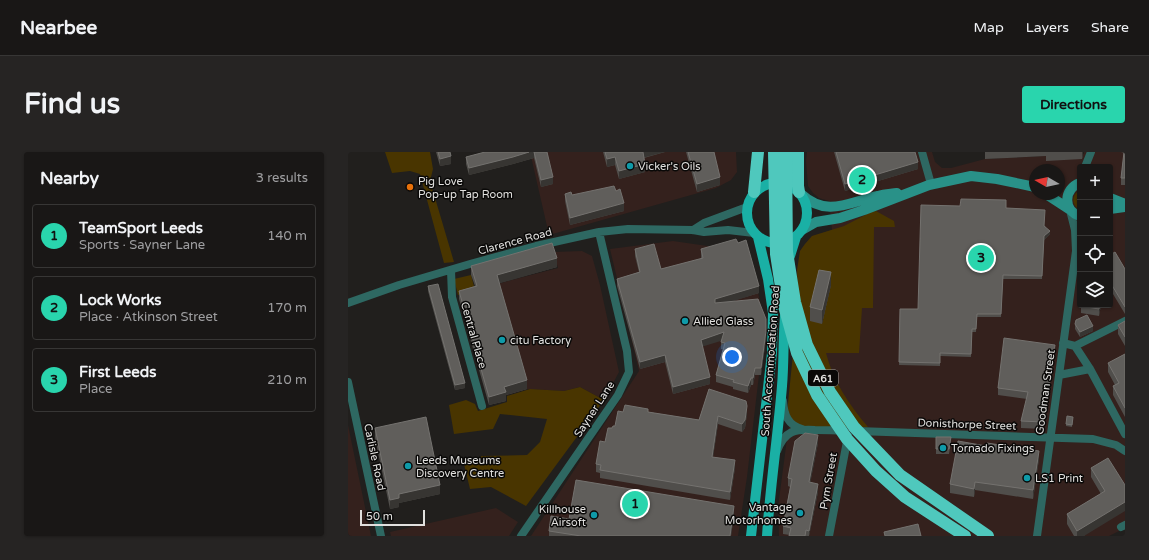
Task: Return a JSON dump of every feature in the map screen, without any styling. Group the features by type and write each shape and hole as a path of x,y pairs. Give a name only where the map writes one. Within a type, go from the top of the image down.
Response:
{"highway":[{"path":"754,192 758,152"},
{"name":"A61","path":"774,152 776,254 784,306 797,353 817,395 847,439 876,471 905,497 964,536"},
{"name":"A61","path":"786,152 787,252 795,302 807,345 830,392 854,427 900,475 988,536"},
{"path":"798,152 798,186 800,193"}],"main road":[{"path":"747,207 754,192 761,186 770,183 779,182 788,184 800,193"},
{"name":"South Accommodation Road","path":"767,536 782,385 790,253 806,222 808,211 805,200 800,193"},
{"name":"South Accommodation Road","path":"747,207 746,215 749,225 756,235 768,279 773,313 774,335 751,536"},
{"path":"756,235 771,243 779,244 789,241 799,234"}],"street":[{"path":"922,152 931,184"},
{"path":"1086,164 1091,152"},
{"path":"1091,152 1092,164"},
{"path":"799,234 816,222 840,218 931,184 971,176 997,179 1029,186"},
{"path":"1065,187 1075,185"},
{"path":"1075,185 1067,196 1067,202 1070,209 1077,215"},
{"path":"800,193 807,200 816,205 828,207 841,206 879,196 907,192"},
{"path":"1113,199 1125,204"},
{"path":"1056,200 1070,209"},
{"name":"Clarence Road","path":"693,230 704,223 747,207"},
{"path":"1113,209 1125,207"},
{"name":"Goodman Street","path":"1037,536 1076,251 1075,230 1070,209"},
{"name":"Clarence Road","path":"348,303 399,285 451,270 536,246 599,232 628,229 693,230 704,232 728,230 756,235"},
{"name":"Sayner Lane","path":"521,536 618,396 629,372 627,351 599,232"},
{"name":"Central Place","path":"451,270 452,297 482,406"},
{"path":"1063,343 1075,346 1125,320"},
{"path":"1075,346 1090,369 1125,434"},
{"path":"1059,374 1090,369"},
{"name":"Carlisle Road","path":"348,382 381,536"},
{"path":"782,385 783,405 787,418 794,426 804,430"},
{"name":"Donisthorpe Street","path":"773,466 778,448 784,438 794,431 804,430 1093,439 1116,445 1125,451"},
{"name":"Pym Street","path":"829,536 848,431"}],"shaded area":[{"path":"385,152 430,152 433,169 430,181 454,262 444,263 420,174 410,171 392,173"},
{"path":"530,152 736,152 737,172 731,180 716,188 549,235"},
{"path":"807,152 932,152 935,162 942,168 951,168 985,159 1084,154 1084,152 1125,152 1125,528 1109,536 779,536 778,507 792,401 797,341 800,251 812,236 832,230 829,201 819,198 808,186 806,161"},
{"path":"1077,192 1077,208 1073,200"},
{"path":"876,211 894,221 895,227 874,227 873,308 862,308 859,353 826,353 833,373 843,393 868,427 797,428 787,413 798,304 797,270 800,251 812,236 844,226 871,212"},
{"path":"673,241 749,252 765,324 747,477 738,536 531,536 639,371 610,249"},
{"path":"582,251 592,256 600,285 619,372 604,400 580,387 564,391 527,389 507,395 497,284 558,268 554,252"},
{"path":"471,275 475,290 458,295 454,279"},
{"path":"580,387 604,400 526,506 491,487 470,489 464,464 482,456 527,455 540,442 547,419 500,414 493,429 454,434 449,405 466,400 475,404 478,411 507,402 507,396 530,389 564,391"},
{"path":"348,425 371,536 348,536"},
{"path":"496,508 518,522 509,536 391,536 390,532"}],"building":[{"path":"438,152 450,152 451,156 440,159"},
{"path":"485,152 529,152 469,168 466,157"},
{"path":"534,152 547,152 553,177 541,180"},
{"path":"605,152 643,152 645,164 619,171 615,157 607,159"},
{"path":"688,152 714,152 720,177 697,184"},
{"path":"836,152 915,152 918,162 845,184"},
{"path":"1124,152 1125,178 1121,178"},
{"path":"614,186 616,191 620,189 624,203 570,218 565,194 571,192 572,195"},
{"path":"961,199 1006,200 1006,208 1045,210 1044,226 1050,231 1044,236 1042,276 1003,275 1001,314 977,314 976,329 972,329 971,354 940,353 940,363 899,362 900,309 918,309 921,205 960,206"},
{"name":"Allied Glass","path":"736,239 738,243 746,240 759,286 715,299 715,303 758,299 766,319 766,331 761,368 755,368 753,378 751,378 748,386 716,375 725,343 721,342 724,332 701,340 710,377 673,387 665,355 640,362 617,279 640,272 635,249 654,244 661,269 703,258 701,249"},
{"path":"552,243 557,258 497,275 527,380 504,387 506,392 489,397 459,291 477,286 471,266"},
{"path":"1115,252 1125,269 1125,307 1113,287 1113,253"},
{"path":"819,270 831,272 822,310 810,307"},
{"path":"438,284 465,383 455,385 428,286"},
{"path":"1087,315 1093,326 1080,332 1075,324 1076,320"},
{"path":"1125,321 1125,337 1118,325"},
{"path":"1004,338 1055,345 1043,422 1021,421 1028,392 998,388"},
{"path":"1125,354 1125,408 1113,386 1119,383 1108,363"},
{"path":"709,389 746,401 747,406 745,420 742,424 718,416 712,457 735,460 730,492 600,470 601,465 596,464 600,441 605,442 608,428 615,426 618,411 623,412 625,405 648,409 648,412 699,420"},
{"path":"1067,416 1073,417 1072,425 1066,424"},
{"name":"Leeds Museums Discovery Centre","path":"426,417 440,485 399,494 399,498 390,500 375,428"},
{"path":"805,433 818,435 809,482 818,484 809,531 806,530 805,536 789,536 791,528 783,526 792,479 788,478 795,441"},
{"path":"936,437 951,437 949,449 936,449"},
{"path":"958,441 986,446 987,443 1039,451 1033,490 975,482 974,489 950,484"},
{"path":"1108,458 1125,485 1125,502 1077,531 1067,514 1105,491 1091,468"},
{"path":"576,480 734,506 730,536 581,536 549,531 551,516 569,519"},
{"path":"918,524 921,536 885,536 884,532"}],"place":[{"name":"Vicker's Oils","path":"630,166"},
{"name":"Lock Works","path":"862,180"},
{"name":"Pig Love Pop-up Tap Room","path":"410,187"},
{"name":"First Leeds","path":"981,258"},
{"name":"Allied Glass","path":"685,321"},
{"name":"citu Factory","path":"502,340"},
{"name":"Tornado Fixings","path":"943,448"},
{"name":"Leeds Museums Discovery Centre","path":"408,466"},
{"name":"LS1 Print","path":"1027,478"},
{"name":"TeamSport Leeds","path":"635,504"},
{"name":"Vantage Motorhomes","path":"800,513"},
{"name":"Killhouse Airsoft","path":"594,515"}]}
